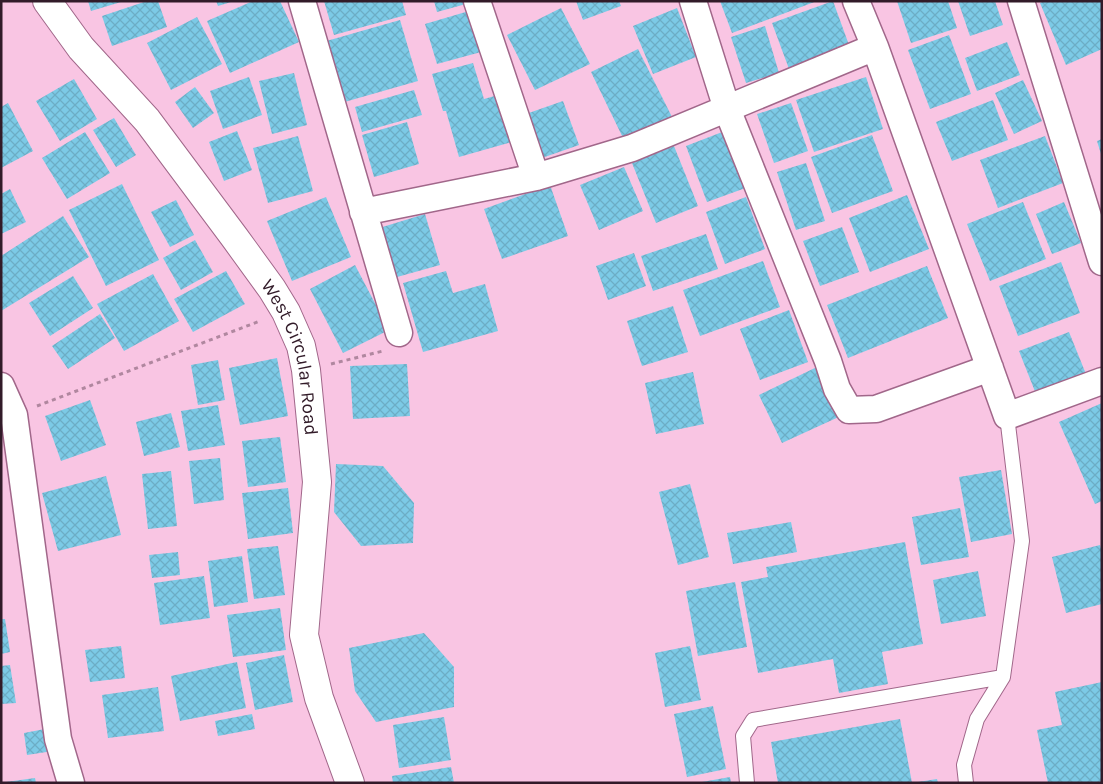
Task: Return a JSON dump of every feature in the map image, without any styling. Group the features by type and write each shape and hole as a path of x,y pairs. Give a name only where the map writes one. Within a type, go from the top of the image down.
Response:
{"street":[{"name":"West Circular Road","path":"47,1 81,48 147,120 251,259 286,312 301,346 306,370 317,482 304,634 319,698 350,783"},
{"path":"302,1 363,212 395,341"},
{"path":"477,1 536,177"},
{"path":"693,1 727,109 828,361 837,389 849,410 876,408 990,368"},
{"path":"856,1 875,47 1007,416 1102,381"},
{"path":"1021,1 1102,262"},
{"path":"363,212 536,177 632,148 875,47"},
{"path":"1,386 14,415 58,739 71,783"}],"lane":[{"path":"966,783 964,765 977,719 1003,677 1022,541 1007,416"},
{"path":"747,783 743,736 753,720 1003,677"}],"path":[{"path":"14,415 286,312"},
{"path":"306,370 395,341"}],"building":[{"path":"88,1 121,1 121,2 91,11"},
{"path":"147,1 158,1 167,27 112,46 102,16"},
{"path":"216,1 231,1 231,2 218,6"},
{"path":"253,1 280,1 299,42 230,73 207,21"},
{"path":"324,1 402,1 406,15 334,35"},
{"path":"434,1 465,1 466,4 437,12"},
{"path":"576,1 619,1 621,6 583,20"},
{"path":"720,1 817,1 732,33"},
{"path":"833,1 853,56 792,77 772,23"},
{"path":"897,1 948,1 957,28 911,43"},
{"path":"958,1 995,1 1003,25 970,36"},
{"path":"1044,1 1102,1 1102,49 1066,65 1040,3"},
{"path":"561,8 590,64 535,90 507,35"},
{"path":"677,8 696,57 653,74 633,26"},
{"path":"469,11 481,52 437,64 425,24"},
{"path":"197,17 222,64 171,90 147,43"},
{"path":"400,20 418,81 341,103 323,42"},
{"path":"765,26 779,73 746,83 731,37"},
{"path":"949,35 971,94 930,109 908,50"},
{"path":"1007,42 1020,75 977,91 965,58"},
{"path":"638,49 674,121 626,144 591,72"},
{"path":"473,63 484,99 505,93 519,140 459,157 446,111 443,111 432,74"},
{"path":"294,73 307,125 272,134 259,81"},
{"path":"249,77 262,115 223,129 210,91"},
{"path":"866,77 883,129 814,152 796,100"},
{"path":"74,79 97,119 60,141 36,101"},
{"path":"1023,80 1042,121 1014,134 995,93"},
{"path":"195,87 214,113 193,128 175,102"},
{"path":"414,90 422,115 362,132 355,107"},
{"path":"993,100 1008,140 952,161 936,122"},
{"path":"563,101 579,145 539,159 523,115"},
{"path":"8,103 33,151 1,168 1,107"},
{"path":"791,103 808,151 774,163 757,114"},
{"path":"114,118 136,155 116,167 93,130"},
{"path":"407,122 419,164 374,177 362,135"},
{"path":"730,129 751,186 707,202 686,146"},
{"path":"237,131 252,170 224,181 209,142"},
{"path":"85,132 110,173 67,199 42,158"},
{"path":"872,135 893,191 832,213 811,157"},
{"path":"298,136 313,191 268,203 253,148"},
{"path":"1045,136 1063,183 998,208 980,160"},
{"path":"1102,139 1102,154 1101,154 1097,141"},
{"path":"674,146 698,206 656,223 632,163"},
{"path":"806,163 825,221 796,230 777,172"},
{"path":"624,167 643,211 599,230 580,185"},
{"path":"122,184 159,260 106,286 69,210"},
{"path":"550,185 568,236 502,259 484,209"},
{"path":"10,189 26,222 1,234 1,194"},
{"path":"907,195 929,249 870,272 849,218"},
{"path":"326,197 351,257 292,281 267,221"},
{"path":"746,197 765,249 725,264 706,212"},
{"path":"176,200 194,235 170,247 151,212"},
{"path":"1023,202 1046,259 990,281 967,224"},
{"path":"1064,202 1081,243 1052,254 1036,214"},
{"path":"425,214 440,265 390,279 376,229"},
{"path":"63,216 89,257 1,311 1,256"},
{"path":"842,227 859,272 820,286 803,241"},
{"path":"706,234 718,269 653,291 641,256"},
{"path":"195,240 213,272 181,290 163,258"},
{"path":"634,253 646,286 608,300 596,266"},
{"path":"763,261 780,307 700,336 683,290"},
{"path":"1061,262 1080,313 1018,336 999,286"},
{"path":"355,265 389,330 343,353 310,289"},
{"path":"927,266 948,318 848,358 827,305"},
{"path":"226,271 245,304 193,332 174,299"},
{"path":"446,271 453,293 485,284 498,331 423,352 403,283"},
{"path":"153,274 179,321 124,351 97,304"},
{"path":"73,276 93,308 50,336 29,303"},
{"path":"673,306 688,352 642,366 627,321"},
{"path":"789,310 808,362 760,380 740,329"},
{"path":"100,314 115,338 68,369 52,346"},
{"path":"1069,332 1088,379 1038,399 1019,351"},
{"path":"277,358 288,416 240,425 229,368"},
{"path":"218,360 225,400 198,405 191,365"},
{"path":"407,364 410,416 353,419 350,366"},
{"path":"819,366 843,415 782,443 759,395"},
{"path":"693,372 704,424 656,434 645,383"},
{"path":"90,400 106,445 61,461 45,416"},
{"path":"1102,403 1102,501 1095,504 1059,422"},
{"path":"218,405 225,445 188,451 181,411"},
{"path":"171,413 180,447 144,456 136,422"},
{"path":"280,437 286,482 248,487 242,441"},
{"path":"220,458 224,500 194,504 189,461"},
{"path":"336,464 383,466 414,503 413,543 361,546 334,512"},
{"path":"1001,470 1012,534 971,542 959,477"},
{"path":"171,471 177,526 148,529 142,474"},
{"path":"106,476 121,535 58,551 42,493"},
{"path":"690,484 709,557 678,565 659,492"},
{"path":"288,488 293,533 248,539 242,493"},
{"path":"960,508 969,557 921,565 912,517"},
{"path":"791,522 797,552 733,564 727,533"},
{"path":"905,542 923,644 882,652 888,684 839,693 833,659 758,673 741,582 768,577 766,567"},
{"path":"1100,545 1102,552 1102,604 1066,613 1052,557"},
{"path":"278,546 285,595 254,599 247,549"},
{"path":"178,552 180,575 152,578 149,555"},
{"path":"242,556 248,602 214,607 208,561"},
{"path":"978,571 986,616 941,624 933,580"},
{"path":"204,576 210,618 160,625 154,583"},
{"path":"735,582 747,647 698,656 686,591"},
{"path":"280,608 286,650 233,657 227,615"},
{"path":"1,619 5,619 10,652 1,654"},
{"path":"424,633 454,667 454,707 376,722 355,691 349,648"},
{"path":"121,646 125,678 90,682 85,650"},
{"path":"690,646 701,700 665,707 655,653"},
{"path":"284,655 293,702 255,710 246,663"},
{"path":"237,662 246,708 180,721 171,676"},
{"path":"10,665 16,703 1,704 1,666"},
{"path":"1102,682 1102,783 1048,783 1037,730 1062,725 1055,692"},
{"path":"158,687 164,731 108,738 102,695"},
{"path":"713,706 726,769 687,777 674,714"},
{"path":"252,714 255,729 218,736 215,721"},
{"path":"444,717 451,760 399,768 393,725"},
{"path":"900,719 912,783 778,783 771,742"},
{"path":"50,728 53,751 27,755 24,733"},
{"path":"451,767 454,783 393,783 392,776"},
{"path":"730,777 731,783 702,783 702,782"},
{"path":"35,778 36,783 6,783 6,782"},
{"path":"937,779 938,783 918,783 918,782"}]}
